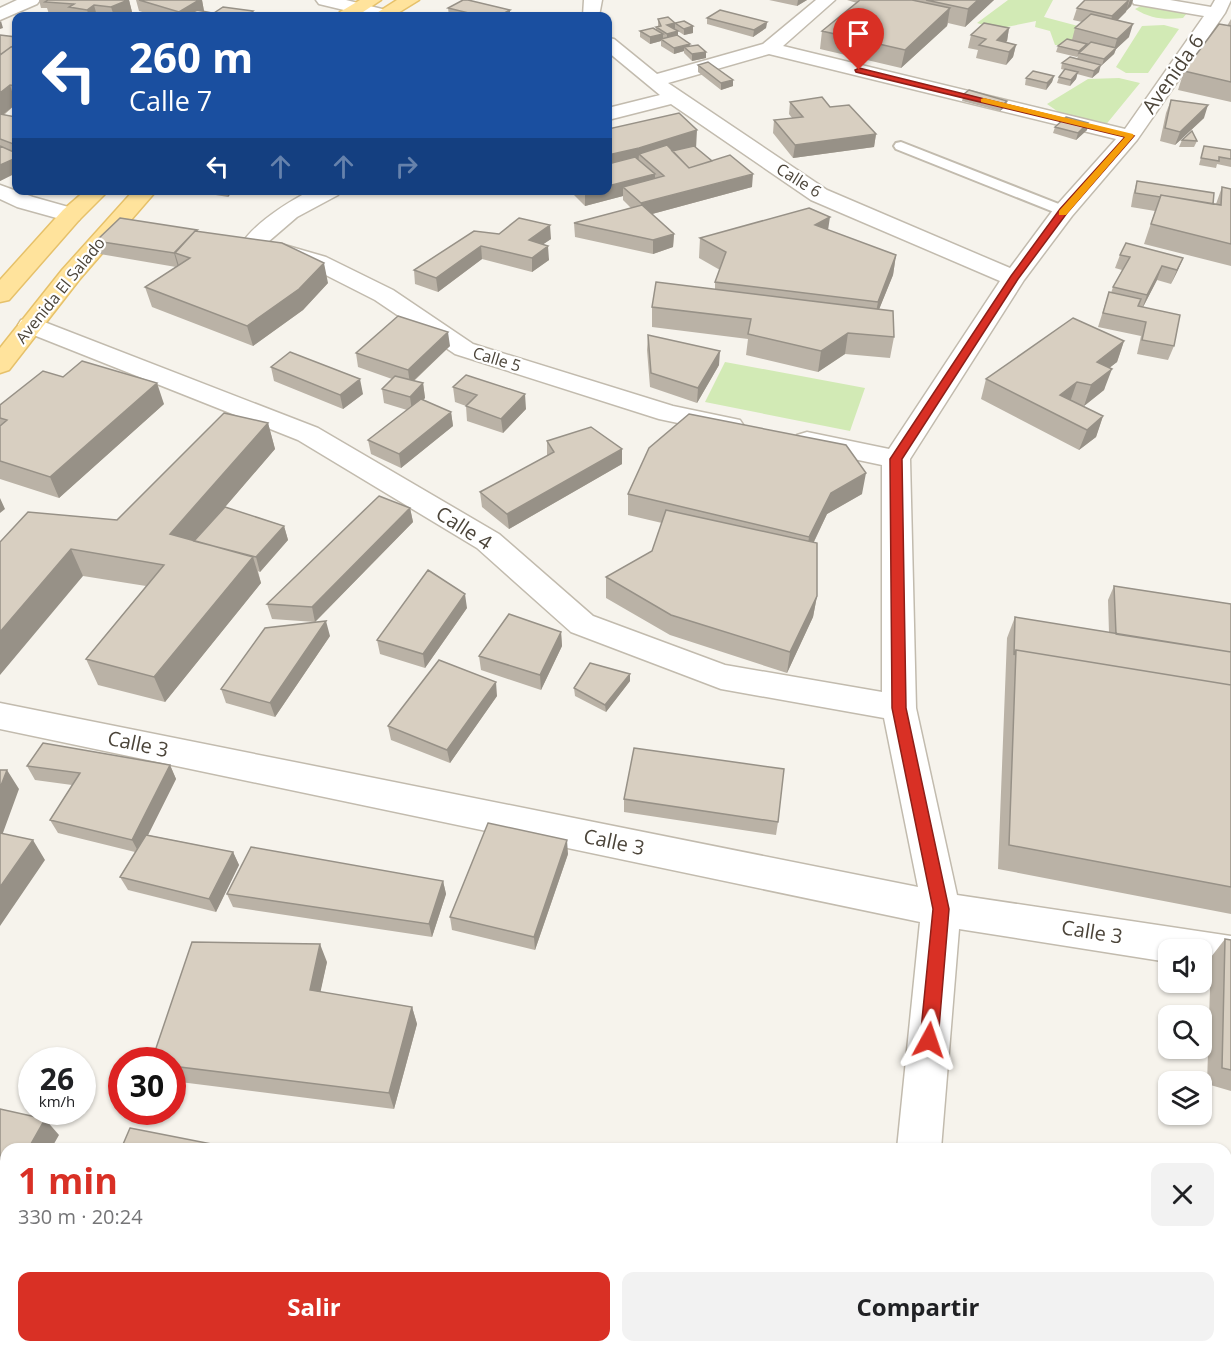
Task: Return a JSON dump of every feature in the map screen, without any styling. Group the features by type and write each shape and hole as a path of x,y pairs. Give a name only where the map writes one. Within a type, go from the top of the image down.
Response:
{"main road":[{"path":"389,12 410,0"},
{"name":"Avenida El Salado","path":"0,295 71,215 93,195"},
{"name":"Avenida El Salado","path":"0,365 30,325 115,223 142,195"}],"street":[{"path":"0,15 31,0"},
{"path":"325,0 360,8"},
{"path":"654,81 769,48 826,0"},
{"path":"1140,0 1220,7"},
{"name":"Avenida 6","path":"896,459 1014,278 1064,211 1130,136 1220,7"},
{"name":"Calle 6","path":"612,46 674,97 819,195 1014,278"},
{"path":"769,48 1130,136"},
{"path":"612,113 674,97"},
{"path":"0,191 25,202 71,215"},
{"name":"Calle 5","path":"316,195 242,241 318,262 384,295 464,349 668,413 748,429"},
{"path":"115,223 150,228"},
{"name":"Calle 4","path":"30,325 308,434 488,541 582,624 721,677 899,708"},
{"path":"782,436 896,459 899,708 941,909 920,1143"},
{"name":"Calle 3","path":"0,716 941,909 1231,954"}],"lane":[{"path":"901,146 1064,211"}],"green space":[{"path":"1008,0 1053,0 1044,17 1078,26 1077,45 1055,45 1050,31 1035,27 1036,21 997,29 977,23"},
{"path":"1145,4 1187,13 1183,18 1152,17 1135,9"},
{"path":"1164,25 1179,29 1148,73 1126,73 1116,67 1142,26"},
{"path":"1119,78 1140,83 1104,127 1067,118 1047,104 1088,79"},
{"path":"725,362 865,388 850,431 705,402"}],"building":[{"path":"48,0 128,0 111,7 94,5 87,10 69,7 74,4 45,2"},
{"path":"139,0 199,0 179,12"},
{"path":"463,0 468,0 510,10 506,12 464,12 448,8"},
{"path":"860,0 912,0 950,8 905,50 822,31"},
{"path":"926,0 978,0 968,9"},
{"path":"1085,0 1129,0 1112,16 1077,8"},
{"path":"223,7 253,11 252,12 216,12"},
{"path":"720,10 767,22 754,30 707,18"},
{"path":"1091,14 1133,24 1117,39 1075,28"},
{"path":"668,17 675,23 667,25 678,31 667,34 656,27 661,26 658,19"},
{"path":"684,21 693,26 684,29 675,23"},
{"path":"984,23 1009,28 997,40 1016,45 1009,52 979,45 986,39 971,35"},
{"path":"1219,24 1231,26 1231,82 1184,71"},
{"path":"653,28 663,34 650,37 640,31"},
{"path":"0,35 12,36 12,47 0,55"},
{"path":"677,35 690,44 674,48 661,39"},
{"path":"1067,39 1087,44 1079,51 1058,46"},
{"path":"1091,42 1116,48 1104,59 1079,53"},
{"path":"698,45 706,52 692,54 684,47"},
{"path":"12,47 12,85 0,93 0,55"},
{"path":"1070,57 1101,65 1094,71 1062,63"},
{"path":"708,62 733,80 721,83 698,65"},
{"path":"1065,69 1078,72 1071,80 1059,77"},
{"path":"1033,71 1054,76 1047,83 1026,78"},
{"path":"969,90 1007,101 1002,105 964,94"},
{"path":"822,97 830,107 849,105 876,134 795,145 774,120 803,117 790,102"},
{"path":"1171,100 1208,105 1180,132 1165,128"},
{"path":"679,113 697,130 612,154 612,128"},
{"path":"0,114 12,116 12,144 0,139"},
{"path":"1066,117 1088,123 1078,133 1055,127"},
{"path":"1192,131 1197,141 1182,140"},
{"path":"667,145 689,168 730,155 753,174 641,203 623,187 664,176 639,154"},
{"path":"0,146 12,151 12,160 0,165"},
{"path":"694,146 712,161 689,168 672,151"},
{"path":"1204,146 1231,150 1231,159 1219,157 1219,161 1201,158"},
{"path":"635,157 655,174 612,185 612,163"},
{"path":"1137,181 1214,193 1213,204 1135,193"},
{"path":"1222,187 1231,189 1231,244 1151,224 1161,195 1221,205"},
{"path":"642,205 674,234 653,240 574,223"},
{"path":"809,208 830,217 815,225 896,255 878,302 715,282 726,252 700,238"},
{"path":"120,218 197,230 174,253 96,241"},
{"path":"519,218 550,225 529,240 548,246 532,258 481,246 436,278 414,270 474,231 499,234"},
{"path":"195,231 282,243 324,263 299,289 247,326 145,287 190,258 175,253"},
{"path":"1126,243 1183,258 1177,270 1162,266 1147,295 1113,287 1130,257 1120,255"},
{"path":"656,282 893,311 894,337 848,333 821,351 748,334 751,319 652,307"},
{"path":"1109,292 1141,299 1138,306 1180,315 1174,346 1142,340 1146,322 1103,313"},
{"path":"398,316 448,332 408,370 356,353"},
{"path":"1073,318 1124,341 1097,362 1112,369 1091,385 1077,382 1060,395 1103,416 1087,430 986,379"},
{"path":"648,335 720,351 698,388 651,373"},
{"path":"290,352 360,379 340,395 271,367"},
{"path":"82,361 157,383 50,477 0,461 0,426 7,420 0,418 0,405 43,371 63,377"},
{"path":"466,375 525,394 501,419 466,406 477,395 453,387"},
{"path":"395,376 423,383 410,397 382,389"},
{"path":"421,399 451,412 399,454 368,440"},
{"path":"224,413 268,423 170,534 253,557 154,677 86,659 164,565 71,549 0,632 0,542 28,512 117,520"},
{"path":"689,414 846,445 866,473 831,493 809,537 628,494 649,448"},
{"path":"591,427 622,449 507,514 480,492 554,452 547,441"},
{"path":"379,496 410,508 312,607 267,604"},
{"path":"225,507 284,526 256,557 194,541"},
{"path":"666,510 817,543 817,596 790,652 671,615 606,577 652,551"},
{"path":"428,570 465,594 423,654 377,640"},
{"path":"1114,586 1231,604 1231,652 1116,634"},
{"path":"509,614 561,632 540,675 479,656"},
{"path":"1015,617 1231,652 1231,685 1016,650 1014,655"},
{"path":"326,621 270,703 221,689 265,628"},
{"path":"1016,650 1231,685 1231,887 1009,845"},
{"path":"439,660 496,682 447,750 388,726"},
{"path":"590,663 630,674 605,705 574,688"},
{"path":"43,743 170,765 132,840 50,820 80,773 27,766"},
{"path":"634,748 784,769 778,822 624,799"},
{"path":"0,770 7,770 0,788"},
{"path":"488,823 567,840 534,937 450,917"},
{"path":"0,833 33,840 0,887"},
{"path":"146,835 233,852 209,899 120,877"},
{"path":"251,847 443,881 429,924 227,894"},
{"path":"1225,939 1231,940 1231,1070 1222,1068"},
{"path":"192,942 320,944 310,990 412,1007 389,1093 186,1068 186,1047 156,1047"},
{"path":"0,1109 18,1113 18,1125 42,1125 31,1143 0,1143"},
{"path":"130,1128 206,1143 124,1143"}],"slow traffic":[{"path":"984,101 1130,136 1062,213"}],"route":[{"path":"859,70 1130,136 1064,211 1014,278 896,459 899,708 941,909 929,1040"}]}
